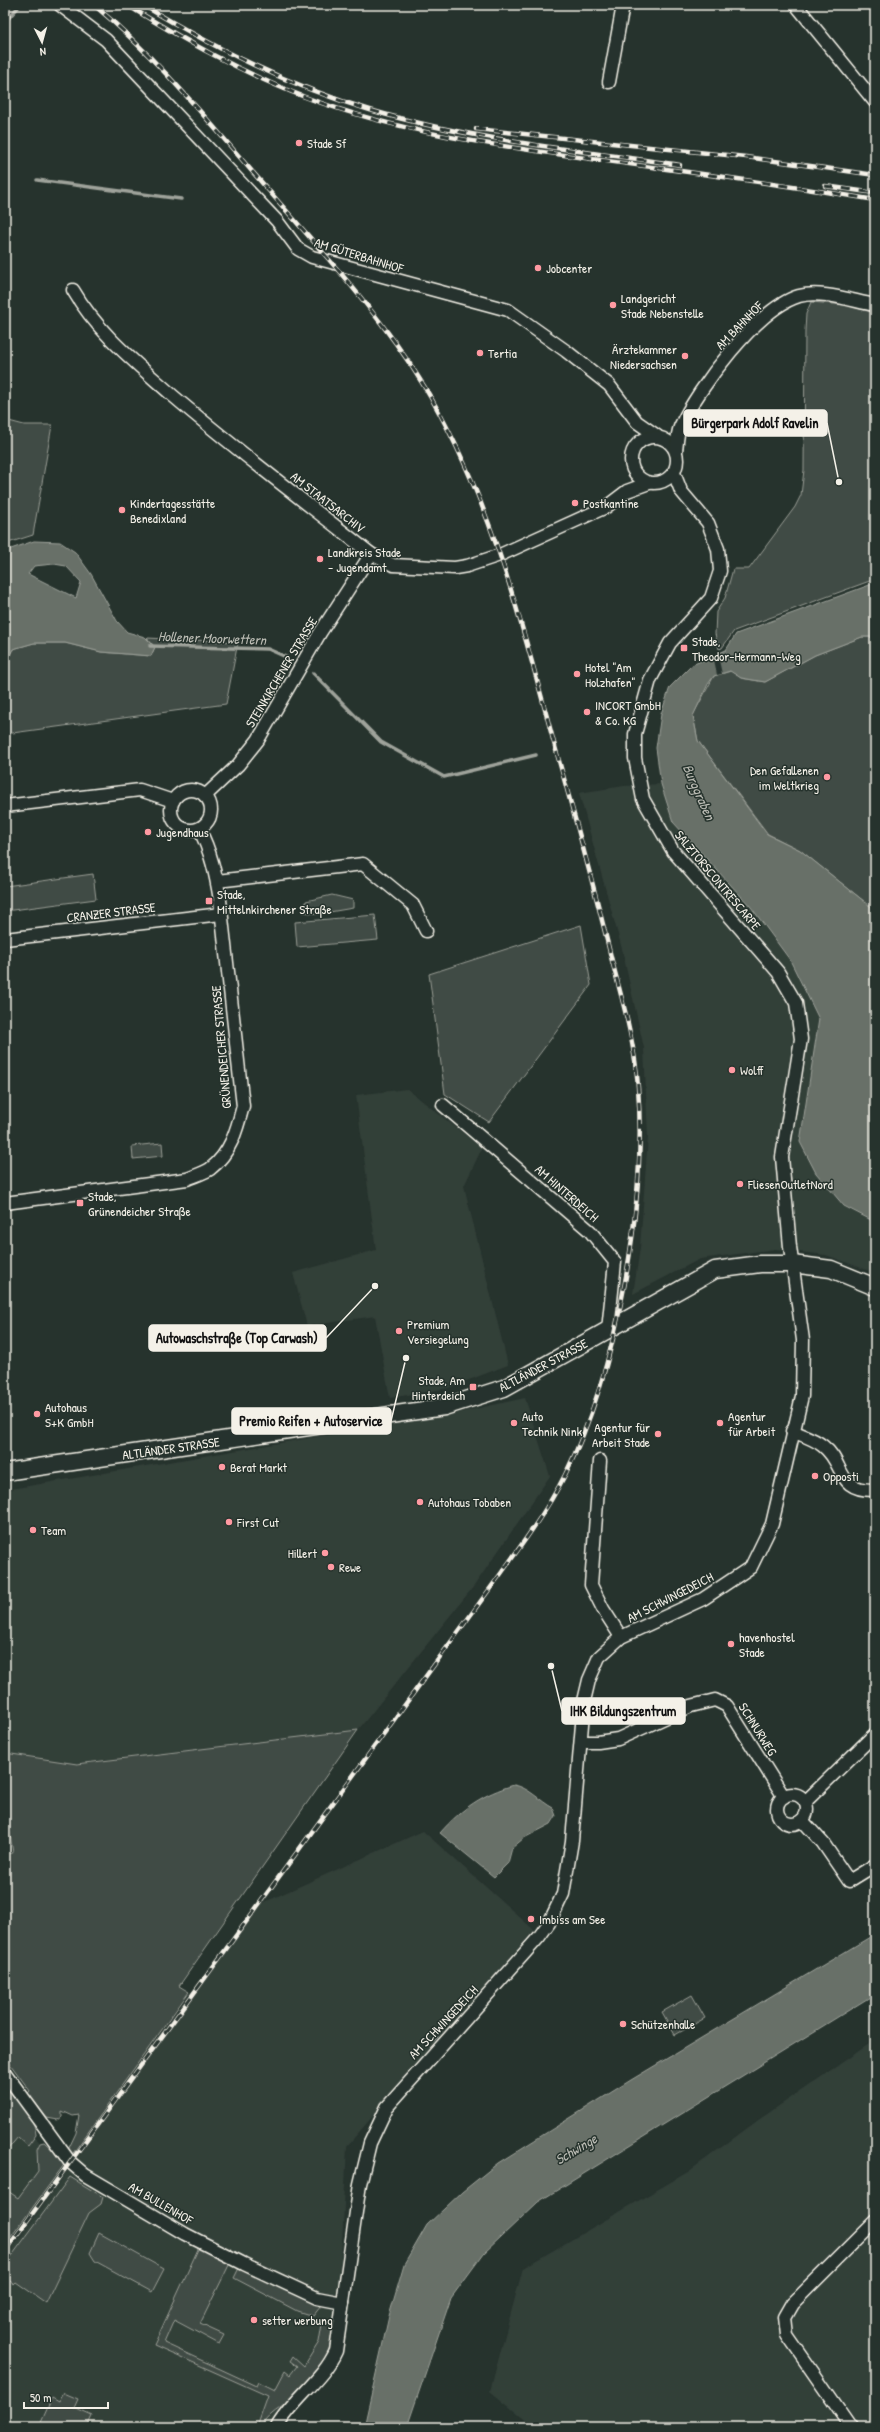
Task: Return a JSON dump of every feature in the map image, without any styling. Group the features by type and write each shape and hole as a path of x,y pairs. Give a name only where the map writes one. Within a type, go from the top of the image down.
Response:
{"main road":[{"name":"ALTLÄNDER STRASSE","path":"5,1472 444,1407 504,1388 715,1270 760,1264 792,1264 831,1269 875,1287"}],"street":[{"name":"AM GÜTERBAHNHOF","path":"60,5 106,40 277,221 298,249 312,257 508,310 566,350 609,385 637,422 660,437"},
{"path":"609,82 623,5"},
{"path":"796,5 875,102"},
{"name":"AM STAATSARCHIV","path":"73,290 87,315 125,354 202,420 370,554 393,565 455,568 467,566 500,555 606,507 627,491 653,483"},
{"name":"AM BAHNHOF","path":"676,451 680,428 720,366 742,338 763,317 785,301 801,296 822,296 875,305"},
{"path":"627,491 632,468 631,456 634,447 637,422"},
{"name":"AM BAHNHOF","path":"660,437 680,428"},
{"path":"634,447 646,438 660,437 670,442 676,451 678,459 674,473 670,478 653,483"},
{"path":"632,468 640,479 681,491"},
{"name":"SALZTORSCONTRESCARPE","path":"674,473 681,491 708,523 718,549 719,579 709,601 670,644 650,680 635,734 637,772 643,799 655,824 673,852 778,972 796,1003 801,1039 782,1157 792,1264"},
{"name":"STEINKIRCHENER STRASSE","path":"206,796 238,765 258,740 320,633 370,554"},
{"path":"5,806 140,790 173,801"},
{"path":"186,790 197,791 206,796 210,805 210,817 199,828 187,830 176,824 171,814 173,801 180,793 186,790"},
{"name":"GRÜNENDEICHER STRASSE","path":"5,1203 187,1179 210,1169 226,1151 236,1136 243,1106 221,914 217,881 206,842 199,828"},
{"path":"217,881 363,864 413,905 426,930"},
{"name":"CRANZER STRASSE","path":"5,939 221,914"},
{"name":"AM HINTERDEICH","path":"443,1105 590,1231 615,1262 608,1330"},
{"name":"AM SCHWINGEDEICH","path":"277,2427 288,2408 324,2369 334,2353 343,2303 360,2184 370,2143 386,2107 539,1938 549,1923 563,1894 572,1840 582,1742 584,1701 589,1680 599,1658 621,1637 703,1599 751,1567 772,1524 792,1431 802,1396 804,1368 803,1340 792,1264"},
{"path":"792,1431 822,1445 834,1457 841,1475 849,1483 859,1489 875,1490"},
{"name":"AM SCHWINGEDEICH","path":"600,1461 591,1585 602,1609 621,1637"},
{"name":"SCHNURWEG","path":"582,1742 598,1742 618,1739 691,1706 715,1700 727,1706 784,1797"},
{"path":"805,1802 875,1734"},
{"path":"793,1794 805,1802 807,1812 802,1820 789,1824 781,1819 777,1806 784,1797 793,1794"},
{"path":"802,1820 823,1843 849,1881 875,1865"},
{"name":"AM BULLENHOF","path":"5,2073 70,2162 85,2175 180,2231 244,2264 317,2298 343,2303"},
{"path":"851,2427 787,2335 784,2317 794,2303 875,2221"}],"shaded area":[{"path":"811,302 846,305 875,313 875,579 734,631 722,648 719,649 715,634 716,612 725,598 733,569 749,569 795,507 801,495 804,470 805,331 806,314"},
{"path":"5,420 24,425 52,425 33,535 5,544"},
{"path":"862,637 875,637 875,910 800,850 768,834 698,741 693,715 714,676 731,671 741,678 765,682 815,655"},
{"path":"147,638 238,642 226,704 5,734 5,664 13,649 34,643 65,643 101,652 151,656 155,647"},
{"path":"661,784 673,822 751,907 790,960 819,1019 800,1142 844,1206 875,1222 875,1273 826,1255 775,1249 700,1259 633,1294 640,1248 648,1137 644,1048 622,949 579,793 624,786"},
{"path":"93,874 96,899 5,911 5,886"},
{"path":"332,895 353,900 353,908 318,914 303,912 306,901"},
{"path":"375,915 378,940 297,947 295,922"},
{"path":"581,925 591,985 489,1122 445,1094 429,974"},
{"path":"407,1089 482,1148 464,1186 508,1365 448,1388 390,1398 375,1316 307,1326 293,1273 376,1250 356,1095"},
{"path":"162,1143 163,1156 133,1159 132,1146"},
{"path":"525,1398 550,1476 474,1586 358,1730 77,1764 5,1753 5,1490 456,1413"},
{"path":"358,1730 179,1986 189,1992 71,2156 67,2152 76,2133 79,2115 73,2116 62,2111 62,2117 58,2120 47,2118 28,2093 30,2091 5,2057 5,1854 13,1853 5,1802 5,1753 77,1764"},
{"path":"423,1831 534,1930 347,2146 339,2303 334,2333 316,2371 272,2427 5,2427 5,2258 258,1905"},
{"path":"692,1995 705,2018 675,2035 662,2012"},
{"path":"875,2040 875,2427 534,2427 490,2391 523,2268 688,2172 757,2121"},
{"path":"5,2089 21,2102 33,2122 36,2135 28,2146 18,2137 8,2149 5,2147"},
{"path":"5,2095 33,2135 53,2157 5,2231"},
{"path":"44,2142 66,2162 5,2245 5,2189 18,2198 38,2171 37,2149 40,2143"},
{"path":"70,2177 103,2197 101,2204 89,2213 46,2303 16,2282 14,2284 7,2279 5,2281 5,2265"},
{"path":"99,2233 164,2269 152,2292 95,2261 90,2253"},
{"path":"199,2247 230,2263 200,2324 224,2335 219,2344 174,2320 164,2343 257,2386 259,2382 275,2390 285,2371 290,2375 297,2366 290,2361 293,2356 304,2366 319,2342 322,2324 334,2323 330,2345 319,2368 303,2389 286,2404 275,2411 261,2427 257,2427 268,2396 154,2345"},
{"path":"239,2268 321,2306 313,2316 297,2311 234,2278"},
{"path":"64,2393 78,2399 74,2408 92,2416 87,2427 39,2427 52,2398 59,2402"}],"water":[{"path":"34,541 60,542 75,552 91,574 117,621 127,632 145,637 155,647 151,656 101,652 65,643 34,643 13,649 5,664 5,551","holes":["54,564 66,566 81,582 76,598 28,574 34,566"]},
{"name":"Burggraben","path":"875,583 875,637 862,637 815,655 765,682 741,678 730,671 714,676 708,684 693,716 698,741 767,834 800,850 875,910 875,1222 844,1206 816,1173 800,1142 819,1019 790,960 751,907 673,822 661,784 656,748 661,714 670,687 692,665 726,650 736,634"},
{"path":"514,1785 524,1788 553,1808 556,1816 551,1824 524,1838 512,1848 508,1863 494,1877 440,1833 456,1816 474,1803 492,1793"},
{"name":"Schwinge","path":"875,1934 875,1994 538,2202 484,2253 451,2298 407,2427 364,2427 389,2316 404,2265 427,2225 462,2192 498,2163 631,2080"}],"pier":[{"path":"717,651 722,674 717,675 713,654"}],"waterway":[{"path":"5,22 20,5"},
{"path":"37,180 181,199"},
{"name":"Hollener Moorwettern","path":"150,646 268,649 286,657"},
{"name":"Hollener Moorwettern","path":"313,673 381,742 444,777 536,755"}],"railway":[{"path":"5,2251 497,1579 550,1502 565,1475 583,1433 600,1387 613,1337 633,1233 638,1182 640,1133 638,1087 628,1021 598,903 516,605 468,471 424,386 371,310 164,71 94,5"},
{"path":"127,5 170,31 236,67 305,97 379,121 454,138 569,156 775,184 875,200"},
{"path":"143,5 197,36 253,65 310,90 370,110 485,137 680,165"},
{"path":"476,129 746,157 875,175"},
{"path":"825,186 875,193"}],"place":[{"name":"Stade Sf","path":"299,143"},
{"name":"Jobcenter","path":"538,268"},
{"name":"Landgericht Stade Nebenstelle","path":"613,305"},
{"name":"Tertia","path":"480,353"},
{"name":"Ärztekammer Niedersachsen","path":"685,356"},
{"name":"Bürgerpark Adolf Ravelin","path":"839,482"},
{"name":"Postkantine","path":"575,503"},
{"name":"Kindertagesstätte Benedixland","path":"122,510"},
{"name":"Landkreis Stade - Jugendamt","path":"320,559"},
{"name":"Stade, Theodor-Hermann-Weg","path":"684,648"},
{"name":"Hotel \"Am Holzhafen\"","path":"577,674"},
{"name":"INCORT GmbH & Co. KG","path":"587,712"},
{"name":"Den Gefallenen im Weltkrieg","path":"827,777"},
{"name":"Jugendhaus","path":"148,832"},
{"name":"Stade, Mittelnkirchener Straße","path":"209,901"},
{"name":"Wolff","path":"732,1070"},
{"name":"FliesenOutletNord","path":"740,1184"},
{"name":"Stade, Grünendeicher Straße","path":"80,1203"},
{"name":"Autowaschstraße (Top Carwash)","path":"375,1286"},
{"name":"Premium Versiegelung","path":"399,1331"},
{"name":"Premio Reifen + Autoservice","path":"406,1358"},
{"name":"Stade, Am Hinterdeich","path":"473,1387"},
{"name":"Autohaus S+K GmbH","path":"37,1414"},
{"name":"Auto Technik Nink","path":"514,1423"},
{"name":"Agentur für Arbeit","path":"720,1423"},
{"name":"Agentur für Arbeit Stade","path":"658,1434"},
{"name":"Berat Markt","path":"222,1467"},
{"name":"Opposti","path":"815,1476"},
{"name":"Autohaus Tobaben","path":"420,1502"},
{"name":"First Cut","path":"229,1522"},
{"name":"Team","path":"33,1530"},
{"name":"Hillert","path":"325,1553"},
{"name":"Rewe","path":"331,1567"},
{"name":"havenhostel Stade","path":"731,1644"},
{"name":"IHK Bildungszentrum","path":"551,1666"},
{"name":"Imbiss am See","path":"531,1919"},
{"name":"Schützenhalle","path":"623,2024"},
{"name":"setter werbung","path":"254,2320"}]}
